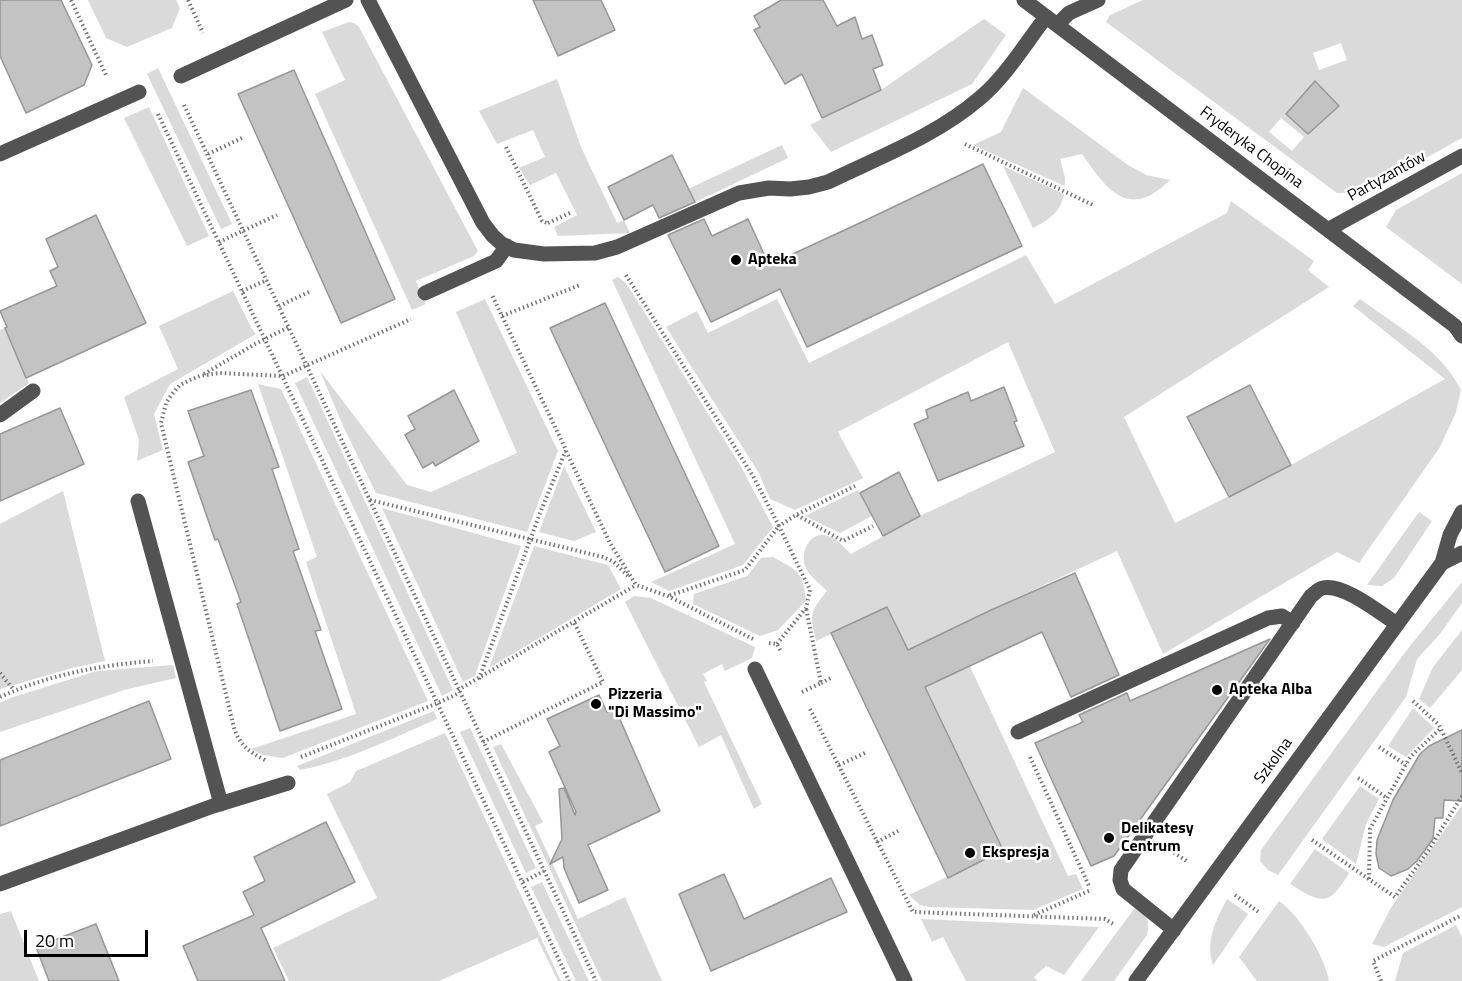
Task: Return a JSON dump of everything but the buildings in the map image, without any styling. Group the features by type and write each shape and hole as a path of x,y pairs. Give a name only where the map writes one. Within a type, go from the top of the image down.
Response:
{"street":[{"path":"181,76 346,0"},
{"path":"368,0 483,223 493,236 507,246 535,253 595,253 617,247 739,193 770,188 800,188 828,182 938,129 961,114 997,82 1051,21 1098,0"},
{"name":"Fryderyka Chopina","path":"1024,0 1460,330"},
{"path":"0,153 139,92"},
{"name":"Partyzantów","path":"1329,229 1462,156"},
{"path":"425,293 496,261 507,246"},
{"path":"0,415 33,391"},
{"path":"138,501 221,804"},
{"path":"1442,563 1450,535 1462,512"},
{"path":"1442,563 1462,553"},
{"name":"Szkolna","path":"1136,981 1442,563"},
{"path":"1173,930 1123,889 1120,880 1121,870 1311,596 1317,590 1324,588 1349,594 1397,624"},
{"path":"1018,732 1268,618 1282,616 1293,623"},
{"path":"755,669 905,981"},
{"path":"0,885 221,804 288,783"}],"path":[{"path":"71,0 110,82"},
{"path":"188,0 206,39"},
{"path":"183,103 596,981"},
{"path":"158,113 568,981"},
{"path":"208,154 242,138"},
{"path":"506,147 542,221 547,223"},
{"path":"970,147 1095,206"},
{"path":"219,242 277,215"},
{"path":"621,268 753,476 810,590 806,608 821,683"},
{"path":"242,291 267,280"},
{"path":"502,316 584,283"},
{"path":"479,679 566,450 487,285"},
{"path":"279,306 311,291"},
{"path":"200,376 219,373 283,376 414,317"},
{"path":"272,761 265,760 245,748 238,740 234,728 161,423 166,403 180,385 289,327"},
{"path":"668,596 745,570 779,526 796,515 855,486"},
{"path":"292,760 438,703 636,585 614,562 603,557 370,500"},
{"path":"796,515 843,541 873,526"},
{"path":"777,644 806,608"},
{"path":"483,742 603,682 574,622"},
{"path":"0,697 44,680 111,664 159,660"},
{"path":"0,673 14,690"},
{"path":"802,692 831,678"},
{"path":"1413,701 1441,728 1462,773"},
{"path":"1369,880 1370,829 1410,757 1441,728"},
{"path":"1018,732 1095,900"},
{"path":"1379,747 1406,765"},
{"path":"838,765 865,753"},
{"path":"1358,778 1387,798"},
{"path":"1312,840 1395,897 1428,851 1462,796"},
{"path":"877,842 900,830"},
{"path":"1169,849 1192,865"},
{"path":"523,882 544,871"},
{"path":"1031,916 1091,890"},
{"path":"1232,893 1260,913"},
{"path":"1100,909 1105,919"},
{"path":"1381,981 1373,962 1462,915"}],"shaded area":[{"path":"88,0 176,0 180,8 172,28 127,47 106,38"},
{"path":"1143,0 1462,0 1462,138 1362,193 1337,193 1106,22 1110,15","holes":["1341,43 1347,60 1319,70 1313,53","1298,101 1320,121 1308,134 1286,114","1281,118 1304,137 1292,151 1269,132"]},
{"path":"984,19 1006,35 972,84 831,152 810,125 881,90"},
{"path":"349,22 359,27 478,251 474,256 416,281 426,304 412,310 315,94 345,80 322,32"},
{"path":"158,68 232,224 221,229 147,74"},
{"path":"557,79 581,147 617,223 624,220 630,233 558,236 554,227 577,215 556,173 530,185 519,168 545,157 533,130 497,144 479,111"},
{"path":"1023,88 1128,165 1146,175 1170,180 1155,192 1142,198 1131,199 1120,196 1110,189 1082,154 1060,159 1065,186 973,145 1001,132"},
{"path":"149,107 209,236 187,246 124,118"},
{"path":"782,145 788,158 666,216 658,203"},
{"path":"1003,166 1064,194 1060,206 1053,215 1033,228"},
{"path":"1462,173 1462,284 1386,227 1396,210"},
{"path":"1231,201 1314,261 1308,270 1329,287 1124,417 1175,523 1291,465 1445,379 1353,306 1360,299 1416,339 1442,363 1461,390 1456,412 1440,447 1359,563 1337,552 1163,654 1117,551 952,628 1068,876 1076,874 1083,889 1033,910 920,905 909,895 1003,850 888,608 816,641 812,614 827,591 807,570 805,551 811,540 821,535 834,539 851,554 920,516 1055,452 1008,342 838,432 863,478 795,510 770,499 759,473 666,327 697,311 708,333 777,299 809,363 1026,255 1055,304 1227,213"},
{"path":"618,277 626,283 740,465 773,527 743,565 669,591 651,582 735,544 612,280"},
{"path":"233,291 256,334 170,384 154,414 163,450 137,461 139,440 124,397 178,369 159,326"},
{"path":"485,299 558,451 527,532 376,493 343,426 320,371 407,485 431,492 517,453 456,312"},
{"path":"5,328 29,383 0,403 0,330"},
{"path":"307,377 453,690 442,696 295,383"},
{"path":"258,384 281,389 428,701 283,758 263,755 251,749 356,714 306,562 317,557"},
{"path":"564,466 596,532 574,541 539,532"},
{"path":"858,490 872,516 840,533 805,516"},
{"path":"63,491 105,661 0,689 0,524"},
{"path":"382,508 521,546 475,676 463,682"},
{"path":"1419,512 1432,521 1394,578 1382,586 1367,585"},
{"path":"534,546 608,565 621,589 489,668"},
{"path":"773,557 798,573 803,583 806,601 778,630 760,636 693,604 694,594 747,576 761,558"},
{"path":"1462,582 1462,603 1440,634 1417,659 1406,697 1278,875 1268,870 1260,861 1261,850 1406,651"},
{"path":"634,596 651,598 755,647 752,658 725,671 722,664 703,674 707,681 704,682 762,804 754,809 721,735 699,747 625,602"},
{"path":"1462,630 1462,670 1430,708 1419,699 1433,667"},
{"path":"173,665 176,678 124,690 0,732 0,703 10,698 97,671"},
{"path":"1413,708 1434,728 1406,757 1388,746"},
{"path":"434,711 437,719 370,748 318,766 300,770 297,766"},
{"path":"470,728 536,868 526,873 460,732"},
{"path":"445,733 561,981 558,981 537,938 439,981 289,981 273,948 377,898 327,794 350,782 356,771"},
{"path":"501,744 543,822 535,826 578,919 625,897 662,981 602,981 493,747"},
{"path":"1360,786 1379,799 1366,824 1356,864 1322,839"},
{"path":"1462,805 1462,907 1384,947 1372,944 1392,906"},
{"path":"1315,849 1349,873 1336,892 1324,899 1310,896 1290,884"},
{"path":"542,882 589,981 576,981 531,887"},
{"path":"1227,899 1248,914 1213,965 1211,939"},
{"path":"1279,901 1295,916 1310,937 1327,971 1329,981 1257,981 1239,957"},
{"path":"1134,909 1138,909 1146,917 1147,935 1114,981 1081,981"},
{"path":"11,911 39,981 0,981 0,914"},
{"path":"921,919 1099,927 1064,975 1046,966 1034,977 1038,981 966,981 943,937 932,942"},
{"path":"1456,925 1462,937 1462,981 1395,981 1403,953"}],"place":[{"name":"Apteka","path":"736,260"},
{"name":"Apteka Alba","path":"1217,690"},
{"name":"Pizzeria \"Di Massimo\"","path":"596,704"},
{"name":"Delikatesy Centrum","path":"1109,838"},
{"name":"Ekspresja","path":"970,853"}]}
